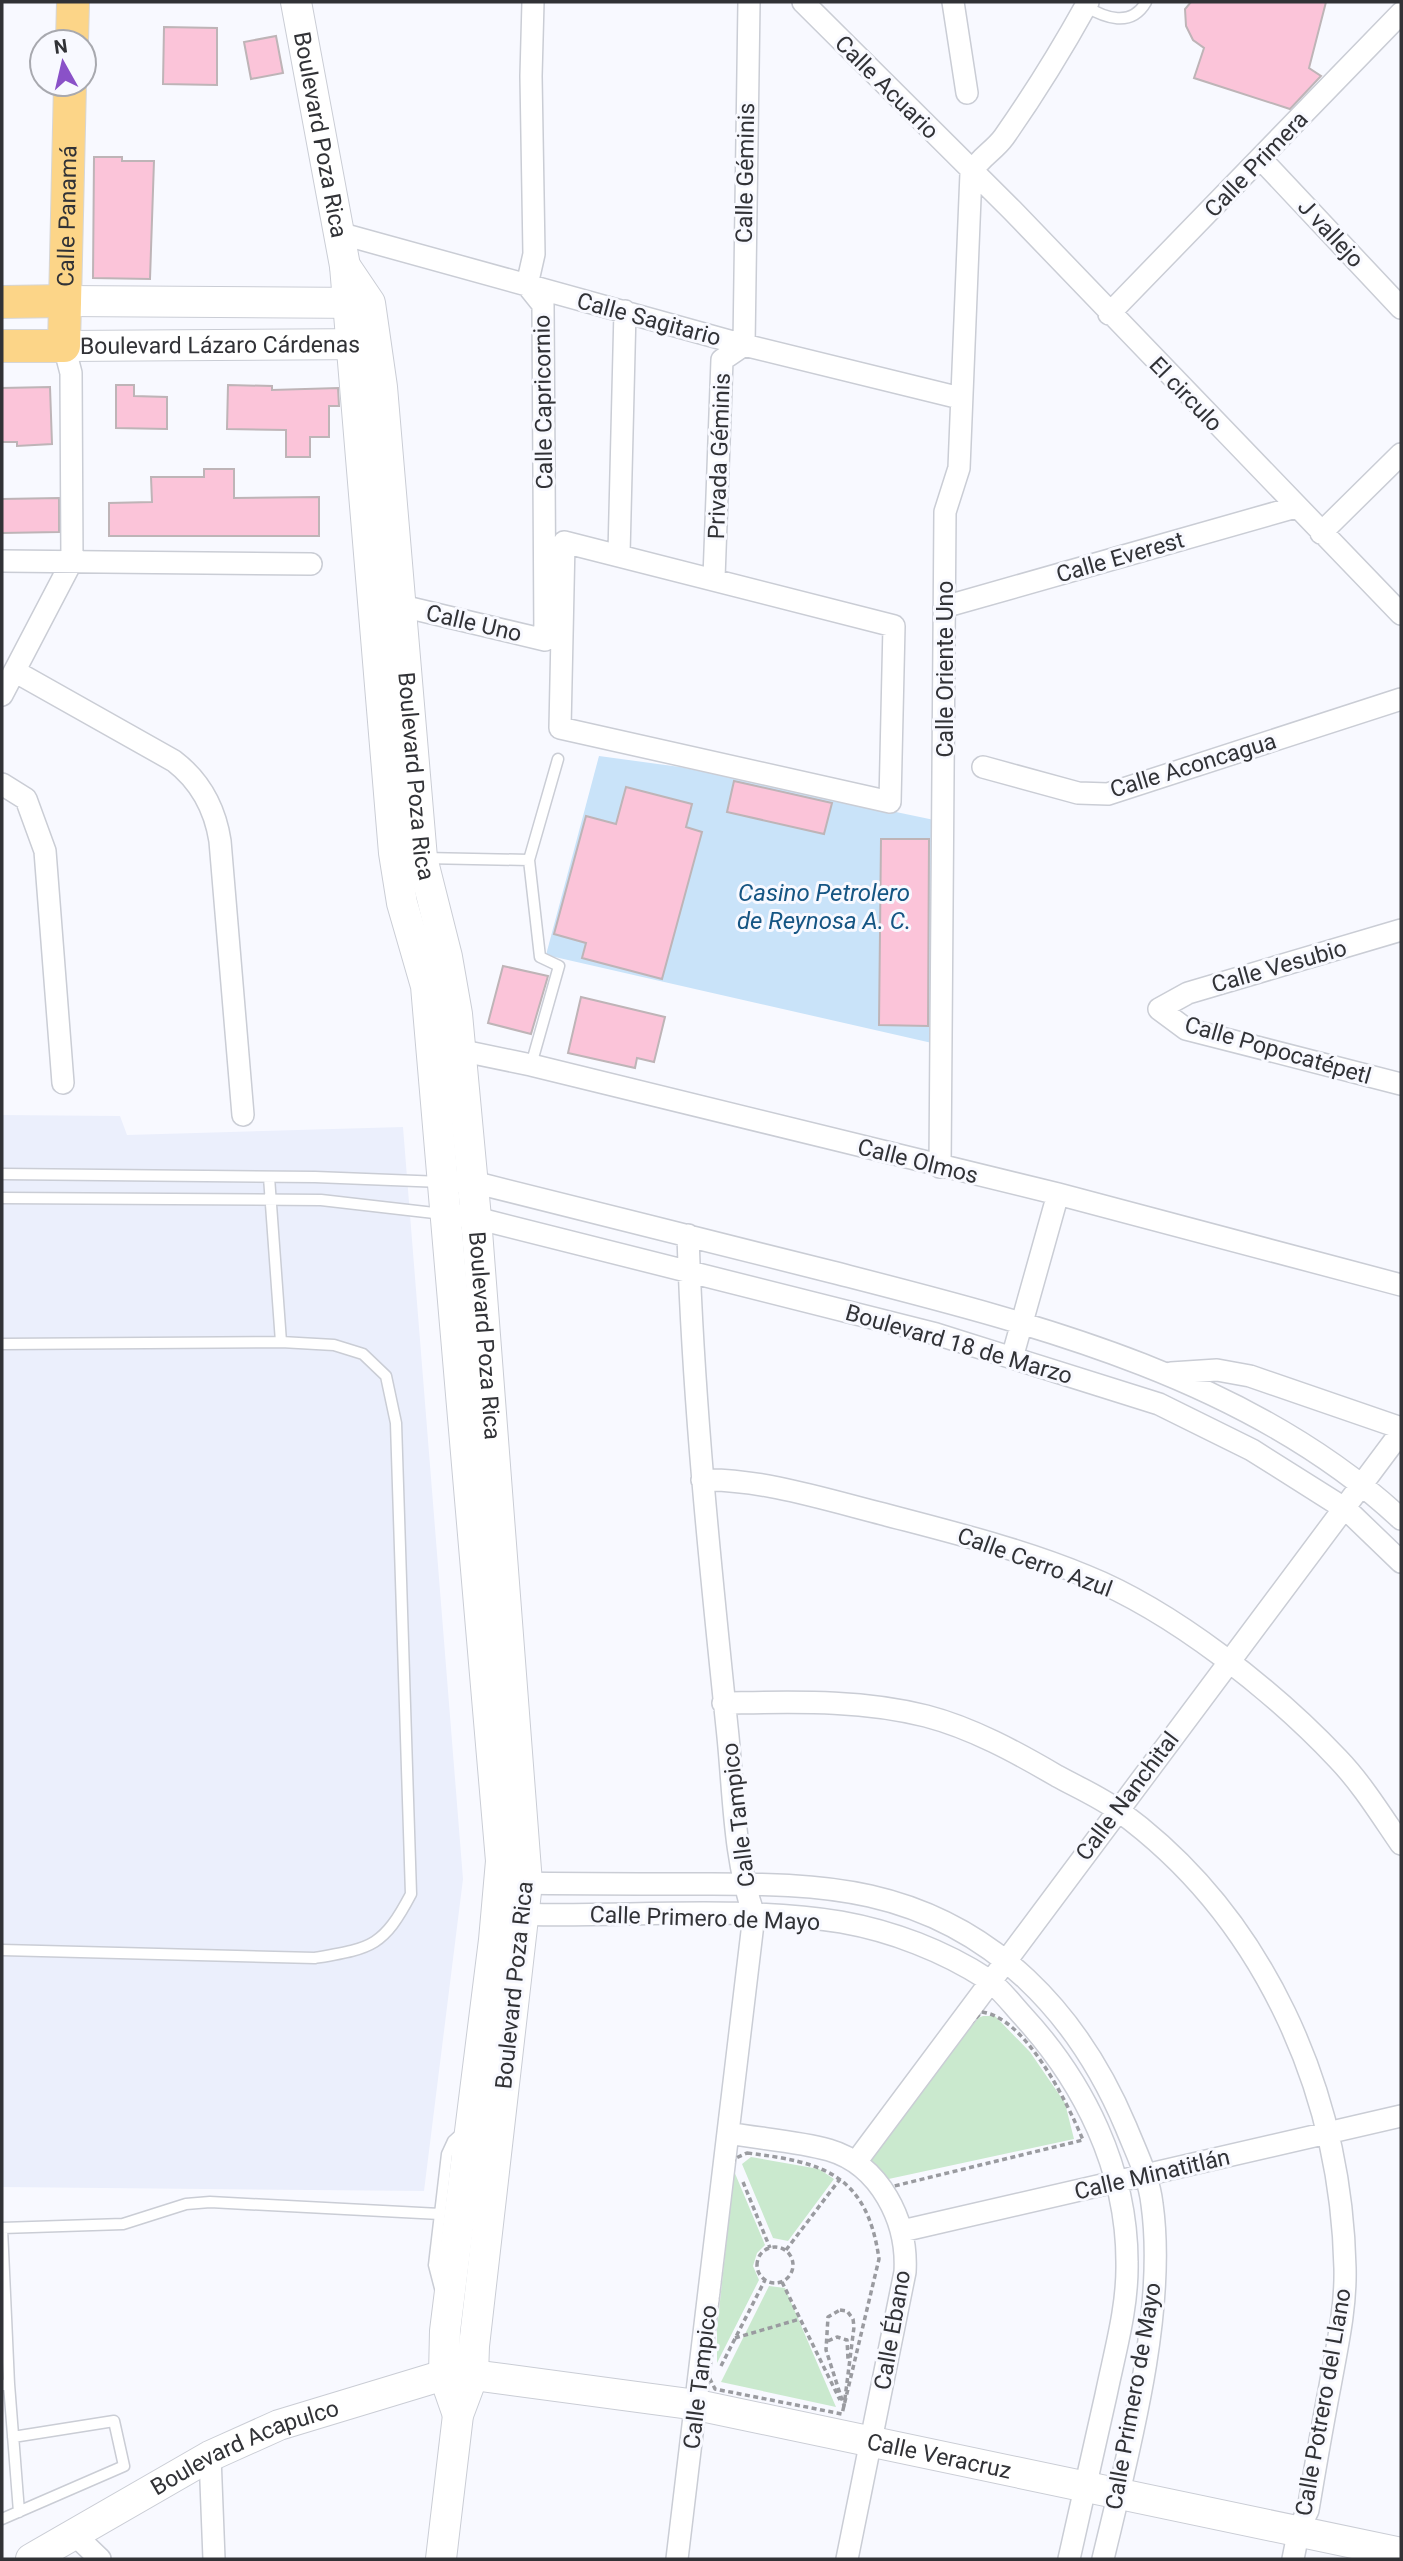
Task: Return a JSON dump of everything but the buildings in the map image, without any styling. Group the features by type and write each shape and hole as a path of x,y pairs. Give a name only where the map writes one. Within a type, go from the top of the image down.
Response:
{"main road":[{"path":"72,28 73,2"},
{"name":"Boulevard Poza Rica","path":"296,2 345,266 358,303 402,606 422,858 452,979 445,1048"},
{"name":"Calle Panamá","path":"64,346 71,98"},
{"path":"2,302 358,303"},
{"name":"Boulevard Poza Rica","path":"363,344 394,853 402,903 445,1048 459,1182 476,1218 514,1883 496,2035 474,2346 459,2375"},
{"name":"Boulevard Lázaro Cárdenas","path":"64,346 363,344"},
{"path":"2,346 64,346"},
{"name":"Boulevard Poza Rica","path":"459,1182 447,1214 501,1861 514,1883"},
{"name":"Boulevard Poza Rica","path":"441,2559 458,2415 459,2375 448,2308 471,2124 496,2035"},
{"name":"Calle Veracruz","path":"459,2375 705,2394 872,2441 1085,2488 1119,2492 1299,2529 1401,2553"},
{"name":"Boulevard Acapulco","path":"31,2559 210,2456 279,2425 459,2375"}],"street":[{"name":"Calle Capricornio","path":"533,2 531,76 534,254 527,285 543,305 545,640"},
{"name":"Calle Géminis","path":"744,345 749,2"},
{"name":"Calle Acuario","path":"803,2 971,173"},
{"path":"953,2 967,93"},
{"path":"971,173 978,159 998,146 1051,70 1087,4"},
{"name":"Calle Primera","path":"1109,314 1401,13"},
{"name":"J vallejo","path":"1261,159 1401,308"},
{"name":"El circulo","path":"971,173 1012,210 1109,314 1401,614"},
{"name":"Calle Oriente Uno","path":"940,1167 945,512 959,468 971,173"},
{"name":"Calle Sagitario","path":"339,233 744,345 960,398"},
{"path":"619,554 625,311"},
{"name":"Privada Géminis","path":"714,578 722,360 744,345"},
{"path":"2,695 72,561 71,373 64,346"},
{"path":"1321,533 1401,454"},
{"name":"Calle Everest","path":"944,607 1296,507"},
{"path":"564,542 619,554 894,626 890,802 560,728 564,542"},
{"path":"2,561 311,564"},
{"name":"Calle Uno","path":"402,606 545,640"},
{"path":"16,672 174,761 190,775 205,797 220,841 243,1115"},
{"name":"Calle Aconcagua","path":"983,767 1078,793 1108,794 1401,699"},
{"path":"2,784 26,799 45,851 63,1083"},
{"name":"Calle Vesubio","path":"1159,1009 1188,993 1401,930"},
{"name":"Calle Popocatépetl","path":"1159,1009 1186,1030 1401,1084"},
{"name":"Calle Olmos","path":"445,1048 531,1065 1058,1194 1401,1285"},
{"name":"Boulevard 18 de Marzo","path":"459,1182 688,1235 947,1301 1169,1373 1267,1422 1362,1484 1401,1519"},
{"path":"1012,1358 1058,1194"},
{"name":"Boulevard 18 de Marzo","path":"447,1214 476,1218 936,1334 1159,1404 1252,1450 1344,1508 1401,1562"},
{"name":"Calle Tampico","path":"677,2559 705,2394 728,2133 754,1915 743,1884 723,1703 702,1480 688,1235"},
{"path":"1169,1373 1217,1370 1250,1376 1401,1430"},
{"name":"Calle Nanchital","path":"862,2162 1005,1958 1401,1430"},
{"name":"Calle Cerro Azul","path":"702,1480 727,1479 855,1507 960,1534 1086,1576 1147,1605 1228,1662 1300,1722 1339,1760 1401,1844"},
{"name":"Calle Potrero del Llano","path":"723,1703 877,1706 928,1717 1023,1756 1117,1810 1176,1858 1213,1897 1251,1948 1299,2045 1328,2132 1340,2204 1345,2268 1344,2309 1308,2510 1299,2529 1293,2559"},
{"name":"Calle Primero de Mayo","path":"514,1883 743,1884 825,1889 870,1896 953,1926 1005,1958 1053,2005 1076,2034 1120,2112 1146,2175 1153,2204 1155,2294 1119,2492 1103,2559"},
{"name":"Calle Primero de Mayo","path":"510,1914 754,1915 841,1922 891,1935 941,1953 989,1980 1038,2032 1071,2077 1095,2120 1118,2183 1128,2262 1125,2303 1069,2559"},
{"name":"Calle Minatitlán","path":"902,2231 1401,2116"},
{"name":"Calle Ébano","path":"728,2133 829,2150 862,2162 890,2199 902,2231 905,2272 847,2559"},
{"path":"210,2456 214,2559"},
{"path":"74,2534 100,2559"}],"lane":[{"path":"1087,4 1106,19 1142,9 1146,2"},
{"path":"531,1065 559,966 540,957 530,860 558,759"},
{"path":"422,858 530,860"},
{"path":"2,1174 459,1182"},
{"path":"269,1177 281,1342"},
{"path":"2,1198 321,1199 447,1214"},
{"path":"2,1344 281,1342 334,1345 363,1353 386,1376 396,1423 411,1894 393,1928 362,1950 315,1958 2,1950"},
{"path":"448,2308 434,2265 447,2154 453,2141 471,2124"},
{"path":"19,2512 13,2437 5,2384 2,2228 123,2224 186,2204 210,2202 440,2214"},
{"path":"2,2519 124,2466 114,2421 13,2437"}],"path":[{"path":"982,2012 996,2014 1031,2049 1068,2103 1083,2140 886,2188 862,2162 961,2032 982,2012"},
{"path":"705,2394 715,2389 842,2414 879,2259 876,2238 866,2212 840,2179 824,2167 747,2153 734,2159"},
{"path":"705,2394 729,2180 734,2159"},
{"path":"734,2159 770,2248"},
{"path":"786,2250 840,2179"},
{"path":"765,2280 757,2265 761,2254 770,2248 786,2250 793,2259 793,2270 782,2282"},
{"path":"705,2394 765,2280"},
{"path":"765,2280 782,2282"},
{"path":"782,2282 844,2406"},
{"path":"847,2311 853,2319 854,2327 844,2406 826,2350 828,2317 834,2312 847,2311"},
{"path":"735,2338 800,2319"},
{"path":"828,2341 837,2337 846,2340 847,2379"}],"shaded area":[{"path":"2,1115 120,1116 127,1135 403,1127 463,1879 424,2191 2,2187"}],"green space":[{"path":"995,2016 1030,2052 1065,2103 1074,2139 884,2180 869,2157 975,2019"},
{"path":"751,2157 819,2169 834,2179 788,2241 773,2238 742,2164"},
{"path":"734,2171 765,2245 757,2253 753,2266 759,2280 717,2363 717,2329"},
{"path":"769,2286 785,2288 836,2407 721,2382"}],"water":[{"name":"Casino Petrolero de Reynosa A. C.","path":"599,756 680,767 939,821 932,1043 546,955"}]}
